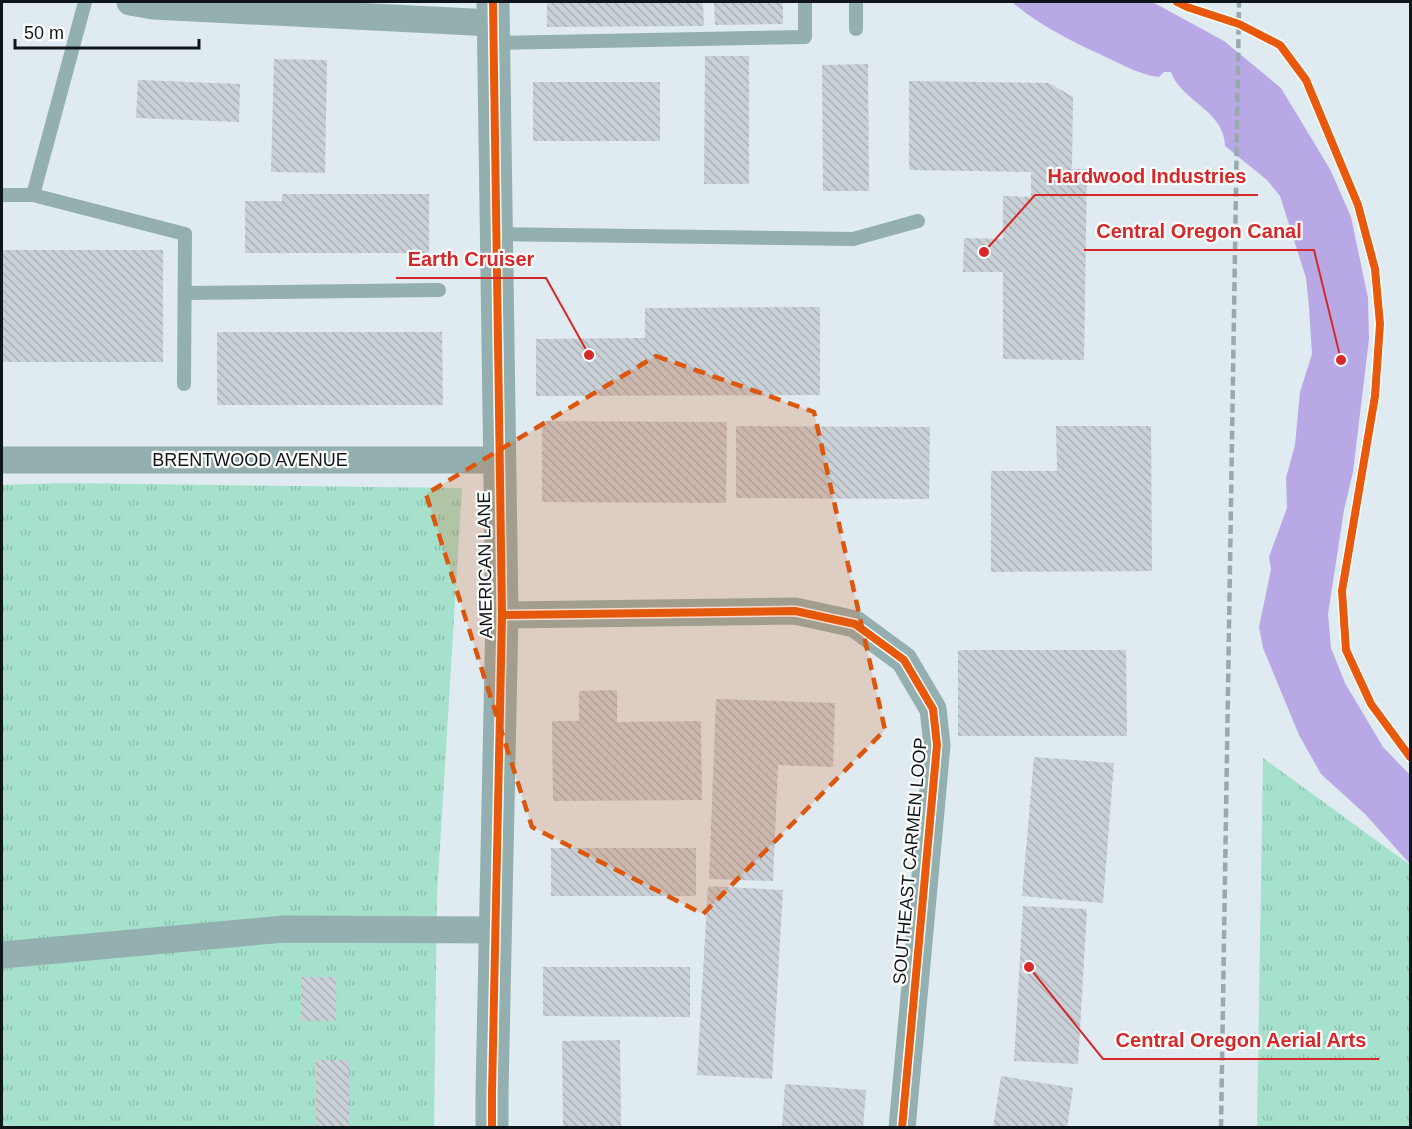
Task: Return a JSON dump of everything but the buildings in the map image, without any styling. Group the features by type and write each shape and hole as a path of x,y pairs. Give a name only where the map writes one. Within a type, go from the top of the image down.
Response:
{"street":[{"path":"130,2 153,6 493,22"},
{"name":"AMERICAN LANE","path":"492,1128 502,615 493,22"},
{"name":"BRENTWOOD AVENUE","path":"2,460 499,460"},
{"name":"SOUTHEAST CARMEN LOOP","path":"502,615 795,611 855,624 904,660 933,709 937,745 902,1128"},
{"path":"2,955 284,928 495,930"}],"lane":[{"path":"33,195 85,2"},
{"path":"493,22 805,37 805,2"},
{"path":"856,2 856,29"},
{"path":"2,195 33,195 185,234 184,384"},
{"path":"496,234 853,239 918,221"},
{"path":"185,293 439,290"}],"highlighted area":[{"path":"656,356 814,412 885,730 703,914 532,827 426,494"}],"green space":[{"path":"64,483 462,488 437,895 434,1127 2,1127 2,485"},
{"path":"1263,758 1410,865 1410,1127 1257,1127"}],"shaded area":[{"path":"1012,2 1152,2 1158,5 1224,41 1281,88 1331,171 1351,217 1368,298 1369,339 1353,472 1344,510 1328,614 1331,648 1345,683 1383,747 1410,775 1410,864 1365,814 1321,774 1299,735 1263,648 1259,627 1271,569 1269,557 1287,508 1286,478 1295,445 1300,392 1312,354 1306,278 1280,196 1267,180 1225,146 1218,124 1183,90 1171,72 1164,72 1159,77 1129,68 1060,34"}],"railway":[{"path":"1221,1128 1239,2"}],"cycle path":[{"path":"492,1128 502,615 493,2"},
{"path":"1177,2 1239,24 1280,45 1306,80 1358,205 1375,269 1380,324 1375,396 1342,591 1346,650 1371,704 1410,757"},
{"path":"502,615 795,611 855,624 904,660 933,709 937,745 902,1128"}],"place":[{"name":"Hardwood Industries","path":"984,252"},
{"name":"Earth Cruiser","path":"589,355"},
{"name":"Central Oregon Canal","path":"1341,360"},
{"name":"Central Oregon Aerial Arts","path":"1029,967"}]}
